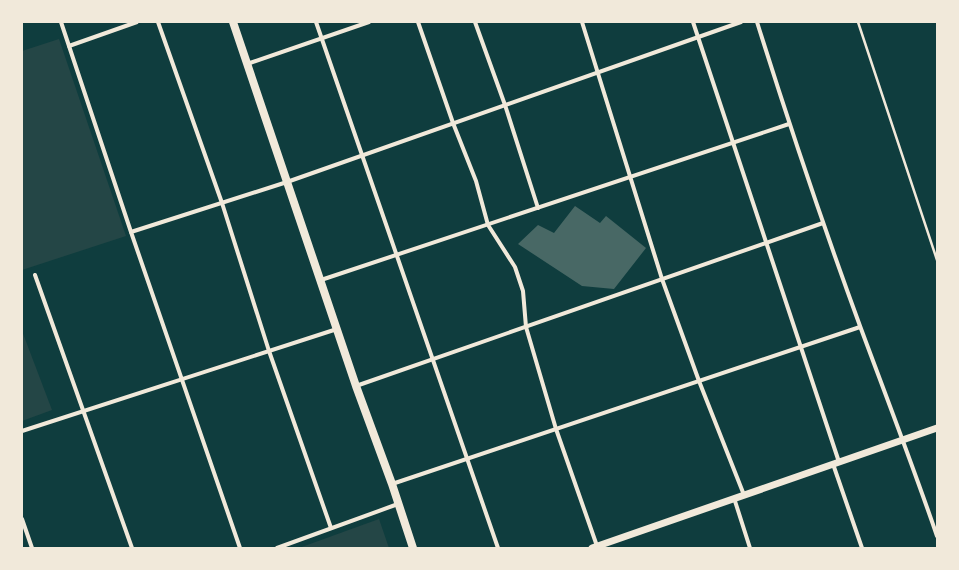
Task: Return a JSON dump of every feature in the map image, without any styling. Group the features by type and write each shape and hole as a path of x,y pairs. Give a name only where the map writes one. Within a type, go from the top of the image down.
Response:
{"main road":[{"path":"233,22 356,386 392,484 413,548"}],"street":[{"path":"61,22 131,232 240,548"},
{"path":"69,46 137,22"},
{"path":"158,22 222,203 269,351 331,528"},
{"path":"316,22 498,548"},
{"path":"247,64 368,22"},
{"path":"418,22 453,124 476,181 488,225 515,267 523,292 526,327 556,429 595,547 937,428"},
{"path":"475,22 505,106 538,208"},
{"path":"582,22 629,178 662,279 699,381 744,495"},
{"path":"693,22 801,347 862,548"},
{"path":"131,232 287,182 741,22"},
{"path":"757,22 789,124 823,223 860,327 903,439 937,536"},
{"path":"321,280 789,124"},
{"path":"356,386 823,223"},
{"path":"36,275 132,548"},
{"path":"392,484 860,327"},
{"path":"22,431 337,329"},
{"path":"734,498 750,548"},
{"path":"277,548 398,504"},
{"path":"22,519 32,548"}],"path":[{"path":"858,22 937,260"}],"shaded area":[{"path":"59,39 126,236 22,270 22,51"},
{"path":"22,331 52,410 22,421"},
{"path":"379,519 389,548 299,548"}],"building":[{"path":"575,206 600,223 606,216 646,248 614,289 582,286 518,244 538,225 554,233"}]}
